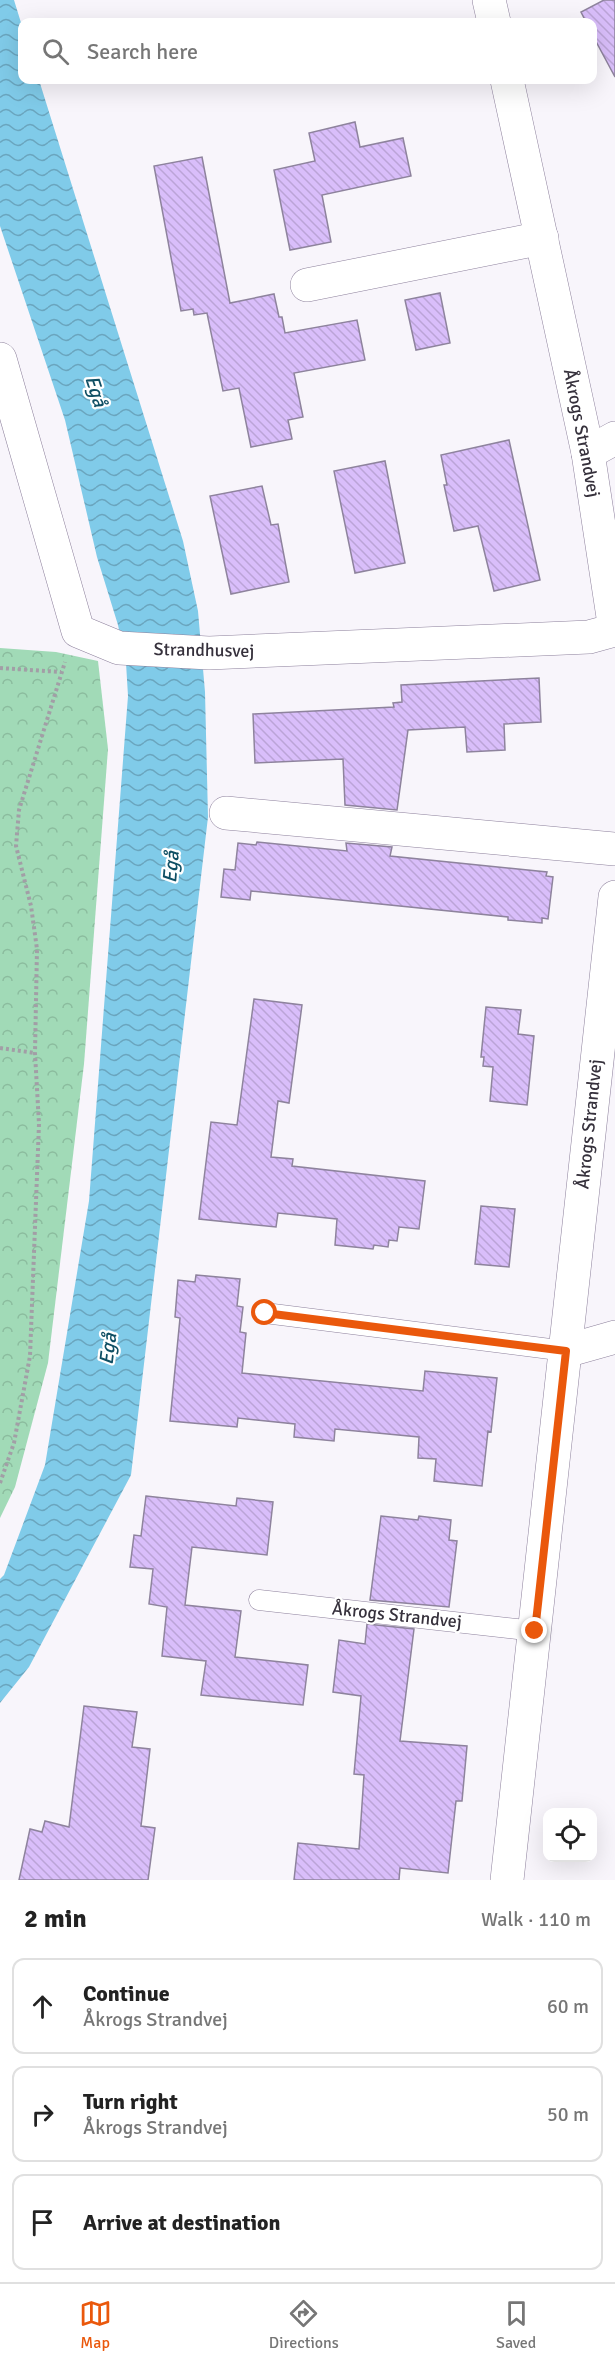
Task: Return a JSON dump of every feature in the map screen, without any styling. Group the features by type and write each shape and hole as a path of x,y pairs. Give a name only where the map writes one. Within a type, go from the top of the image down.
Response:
{"street":[{"path":"489,0 493,18"},
{"name":"Åkrogs Strandvej","path":"508,84 542,238 601,446 615,630"},
{"path":"307,285 542,238"},
{"path":"0,359 78,631"},
{"name":"Strandhusvej","path":"78,631 118,648 209,653 590,637 615,630"},
{"path":"226,813 615,849"},
{"name":"Åkrogs Strandvej","path":"507,1880 566,1351 607,1039 615,897"},
{"path":"566,1351 615,1337"}],"lane":[{"path":"265,1313 566,1351"},
{"name":"Åkrogs Strandvej","path":"259,1600 535,1631"}],"path":[{"path":"0,1483 14,1443 30,1356 39,1124 35,1053 37,949 31,906 16,846 16,837 19,810 61,672 78,631"},
{"path":"0,668 61,672"},
{"path":"0,1048 35,1053"}],"green space":[{"path":"0,648 56,652 98,661 108,749 84,1064 48,1363 15,1487 0,1518"}],"water":[{"name":"Egå","path":"0,0 14,0 20,18 18,84 40,84 183,541 198,611 205,692 208,817 131,1475 29,1667 0,1703 0,1579 4,1575 45,1465 89,1201 128,696 126,663 118,625 97,557 65,420 0,226"}],"building":[{"path":"604,0 615,0 615,77 597,43 597,18 584,18 581,12"},
{"path":"355,122 360,147 403,138 411,176 322,195 331,242 290,250 274,170 315,161 309,133"},
{"path":"202,157 230,303 274,294 285,333 357,320 365,360 294,373 303,417 288,420 292,439 251,447 239,388 223,391 207,313 194,315 193,309 181,311 154,166"},
{"path":"440,293 450,343 416,350 405,300"},
{"path":"509,440 540,580 494,591 478,526 454,531 444,485 447,485 441,455"},
{"path":"385,461 405,563 355,573 334,471"},
{"path":"262,486 271,525 278,524 289,582 231,594 210,496"},
{"path":"539,678 541,722 504,724 505,750 467,752 465,727 408,730 397,810 345,805 343,759 255,763 253,714 394,707 393,703 402,702 401,685"},
{"path":"257,842 347,851 346,843 392,847 390,856 547,872 546,876 553,877 548,919 542,918 542,923 508,920 508,917 251,891 250,900 221,897 224,869 235,870 238,843 256,845"},
{"path":"254,999 302,1005 289,1103 278,1101 271,1157 293,1159 292,1166 425,1181 419,1229 399,1227 397,1241 389,1240 388,1247 374,1245 373,1249 335,1245 337,1219 278,1213 276,1227 199,1219 211,1122 237,1125"},
{"path":"486,1007 521,1010 518,1034 534,1036 527,1105 490,1101 493,1067 483,1066 484,1057 481,1057"},
{"path":"481,1206 515,1209 509,1267 475,1264"},
{"path":"196,1275 240,1279 237,1306 243,1307 240,1332 246,1333 242,1373 423,1391 425,1371 497,1378 482,1486 434,1481 436,1459 418,1458 419,1437 335,1429 334,1441 294,1437 295,1424 238,1418 237,1427 170,1421 180,1318 175,1317 178,1280 195,1282"},
{"path":"146,1496 236,1506 237,1498 273,1502 267,1555 192,1547 185,1605 241,1611 235,1657 308,1665 303,1705 201,1695 206,1661 162,1656 167,1607 149,1604 153,1569 130,1567 134,1535 141,1536"},
{"path":"381,1516 418,1520 419,1516 451,1520 449,1540 457,1541 449,1607 370,1600"},
{"path":"367,1624 414,1629 400,1741 467,1746 462,1801 456,1801 448,1873 400,1868 399,1880 294,1880 298,1843 359,1849 364,1775 354,1774 361,1696 333,1692 339,1640 365,1644"},
{"path":"84,1706 137,1712 132,1747 150,1749 141,1826 155,1828 148,1880 19,1880 30,1829 42,1832 45,1821 69,1827"}],"route":[{"path":"265,1313 566,1351 535,1631"}]}
